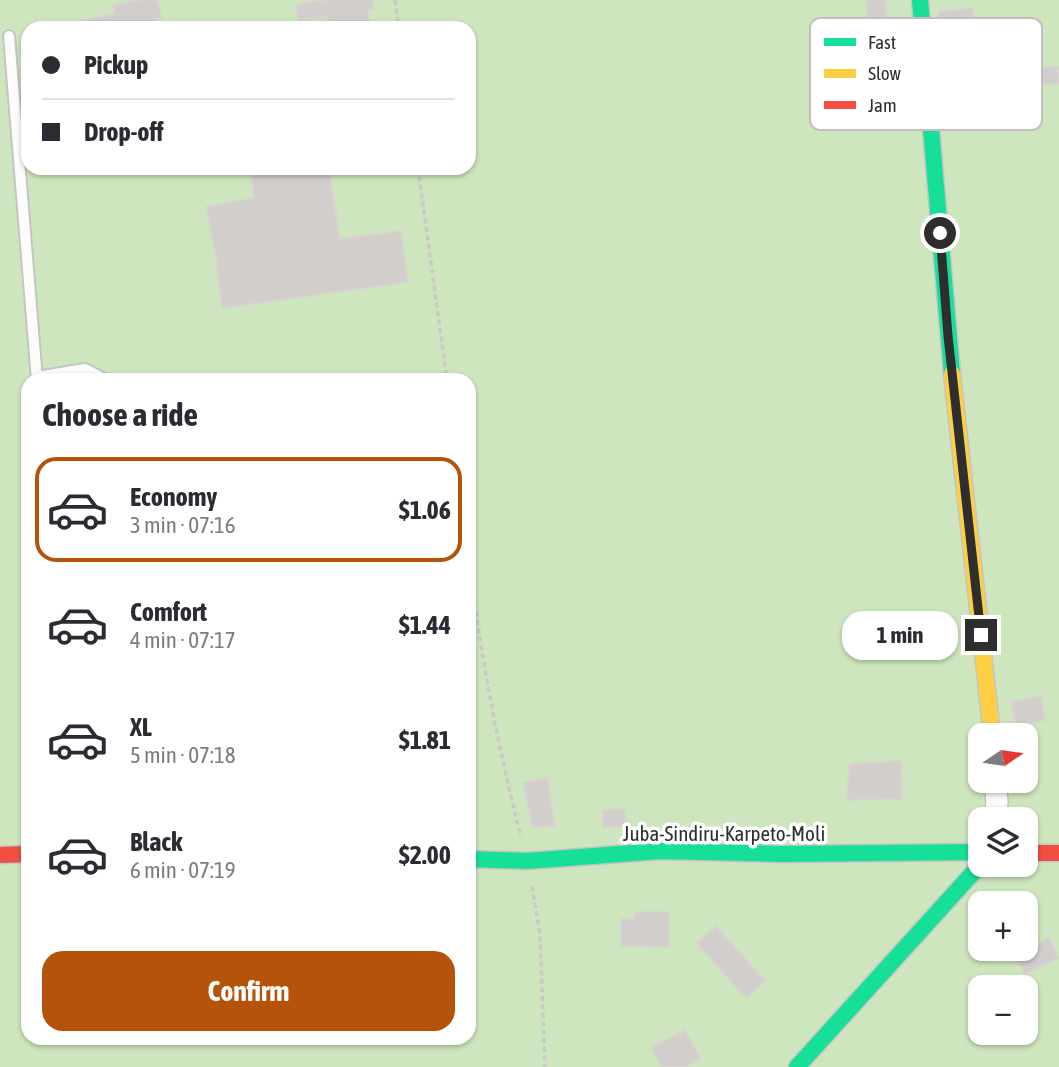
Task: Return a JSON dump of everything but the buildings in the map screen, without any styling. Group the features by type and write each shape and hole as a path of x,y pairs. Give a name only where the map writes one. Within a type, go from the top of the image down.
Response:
{"main road":[{"path":"920,0 922,18"},
{"path":"931,130 948,336 991,723"},
{"name":"Juba-Sindiru-Karpeto-Moli","path":"476,859 527,861 660,851 783,854 968,852"},
{"path":"1038,853 1059,853"},
{"path":"0,855 21,854"},
{"path":"797,1067 969,877"}],"lane":[{"path":"9,36 37,373"},
{"path":"64,373 85,369 93,373"}],"path":[{"path":"395,0 398,21"},
{"path":"419,175 446,373"},
{"path":"476,614 500,759 527,861 540,934 545,1067"}],"green space":[{"path":"0,0 1059,0 1059,1067 0,1067"}],"traffic: fast":[{"path":"920,0 922,18"},
{"path":"931,130 952,374"},
{"path":"476,859 527,861 660,851 783,854 968,852"},
{"path":"797,1067 969,877"}],"traffic: slow":[{"path":"952,374 991,723"}],"traffic: jam":[{"path":"1038,853 1059,853"},
{"path":"0,855 21,854"}],"route":[{"path":"940,233 948,336 981,635"}]}
